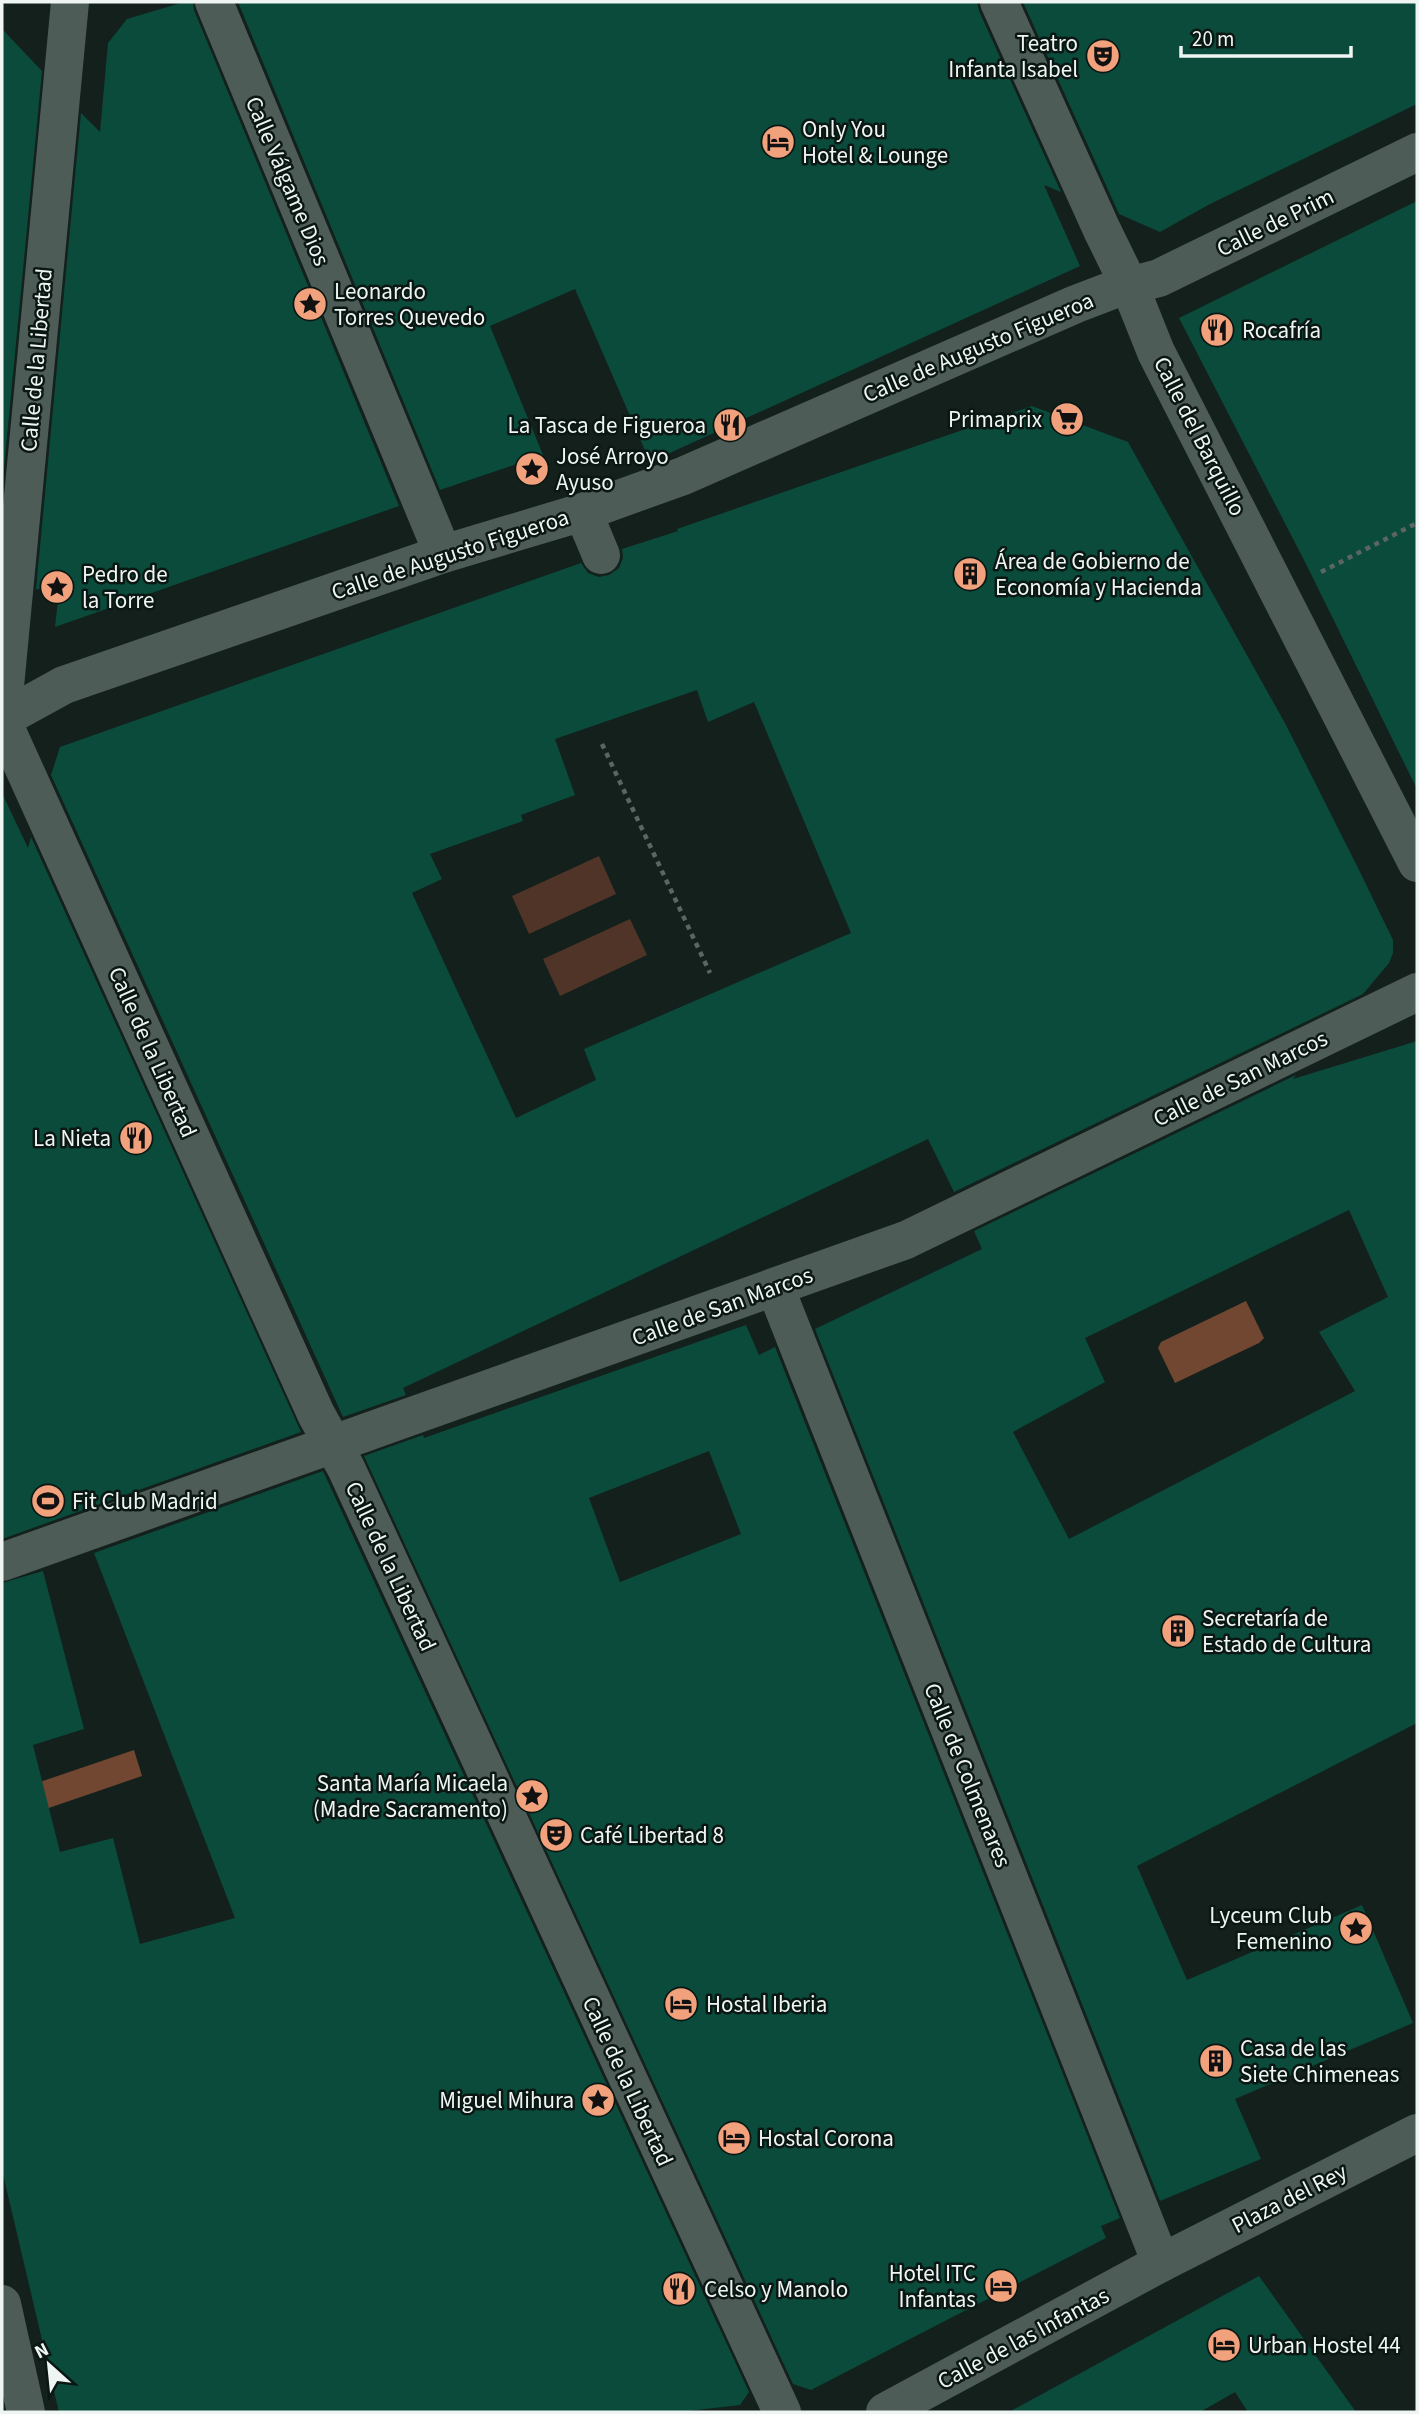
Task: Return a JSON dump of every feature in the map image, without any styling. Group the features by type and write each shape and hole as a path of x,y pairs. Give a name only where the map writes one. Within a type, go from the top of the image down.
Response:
{"street":[{"name":"Calle de la Libertad","path":"70,2 2,719 310,1402 346,1468 782,2412"},
{"name":"Calle Válgame Dios","path":"214,2 443,554"},
{"name":"Calle del Barquillo","path":"999,2 1130,287 1156,352 1417,863"},
{"name":"Calle de Prim","path":"1130,287 1179,269 1417,152"},
{"name":"Calle de Augusto Figueroa","path":"2,719 64,685 443,554 583,512 682,476 1076,304 1110,291 1130,287"},
{"path":"583,512 601,555"},
{"name":"Calle de San Marcos","path":"2,1562 906,1240 1417,992"},
{"name":"Calle de Colmenares","path":"775,1287 1161,2263"},
{"name":"Plaza del Rey","path":"1161,2263 1417,2133"},
{"name":"Calle de las Infantas","path":"885,2412 941,2400 1161,2263"},
{"path":"2,2304 26,2412"}],"path":[{"path":"602,744 710,973"}],"shaded area":[{"path":"599,856 616,894 529,934 512,896"},
{"path":"630,919 647,955 560,996 543,959"},
{"path":"1246,1301 1264,1338 1259,1343 1175,1383 1158,1348 1161,1342"},
{"path":"134,1750 142,1776 43,1810 34,1784"}],"building":[{"path":"184,2 193,2 194,10 399,506 55,627 59,590 36,589 81,113 100,132 108,43 127,19"},
{"path":"238,2 977,2 1061,192 1044,185 1080,266 650,462 575,289 490,326 543,455 440,490"},
{"path":"1023,2 1417,2 1417,104 1210,204 1160,232 1119,214"},
{"path":"2,29 42,71 2,489"},
{"path":"1417,201 1417,789 1306,564 1179,318"},
{"path":"1032,406 1128,442 1286,725 1393,940 1393,953 1389,963 1363,994 954,1192 928,1139 403,1388 406,1395 343,1417 51,775 60,747 581,563 588,573 599,577 609,575 619,568 623,558 622,549 678,531 677,529","holes":["697,690 708,722 754,702 851,933 584,1049 596,1080 516,1118 412,893 442,879 430,854 523,821 521,815 575,795 555,739"]},
{"path":"2,793 28,848 31,837 301,1432 2,1539"},
{"name":"Secretaría de Estado de Cultura","path":"1417,1041 1417,1723 1137,1866 1187,1980 1362,1905 1413,2023 1235,2099 1261,2159 1160,2201 815,1329 982,1249 974,1231 1296,1075 1293,1079","holes":["1349,1210 1388,1297 1319,1332 1355,1391 1069,1539 1013,1432 1105,1382 1085,1338"]},
{"path":"746,1325 759,1355 775,1347 1120,2218 1101,2226 1106,2238 811,2390 793,2384 364,1456 423,1435 424,1438","holes":["709,1451 741,1534 620,1582 589,1498"]},
{"path":"323,1471 749,2392 740,2405 679,2412 59,2412 2,2170 2,1583 43,1571 84,1729 33,1745 60,1852 113,1838 140,1944 235,1918 94,1553"},
{"path":"1259,2276 1356,2412 1248,2412 1235,2392 1200,2412 1009,2412"}],"place":[{"name":"Teatro Infanta Isabel","path":"1103,56"},
{"name":"Only You Hotel & Lounge","path":"778,142"},
{"name":"Leonardo Torres Quevedo","path":"310,304"},
{"name":"Rocafría","path":"1217,330"},
{"name":"Primaprix","path":"1067,419"},
{"name":"La Tasca de Figueroa","path":"730,425"},
{"name":"José Arroyo Ayuso","path":"532,469"},
{"name":"Área de Gobierno de Economía y Hacienda","path":"970,574"},
{"name":"Pedro de la Torre","path":"57,587"},
{"name":"La Nieta","path":"136,1138"},
{"name":"Fit Club Madrid","path":"48,1501"},
{"name":"Secretaría de Estado de Cultura","path":"1178,1631"},
{"name":"Santa María Micaela (Madre Sacramento)","path":"532,1796"},
{"name":"Café Libertad 8","path":"556,1835"},
{"name":"Lyceum Club Femenino","path":"1356,1928"},
{"name":"Hostal Iberia","path":"681,2004"},
{"name":"Casa de las Siete Chimeneas","path":"1216,2061"},
{"name":"Miguel Mihura","path":"598,2100"},
{"name":"Hostal Corona","path":"734,2138"},
{"name":"Hotel ITC Infantas","path":"1001,2286"},
{"name":"Celso y Manolo","path":"679,2289"},
{"name":"Urban Hostel 44","path":"1224,2345"}]}
